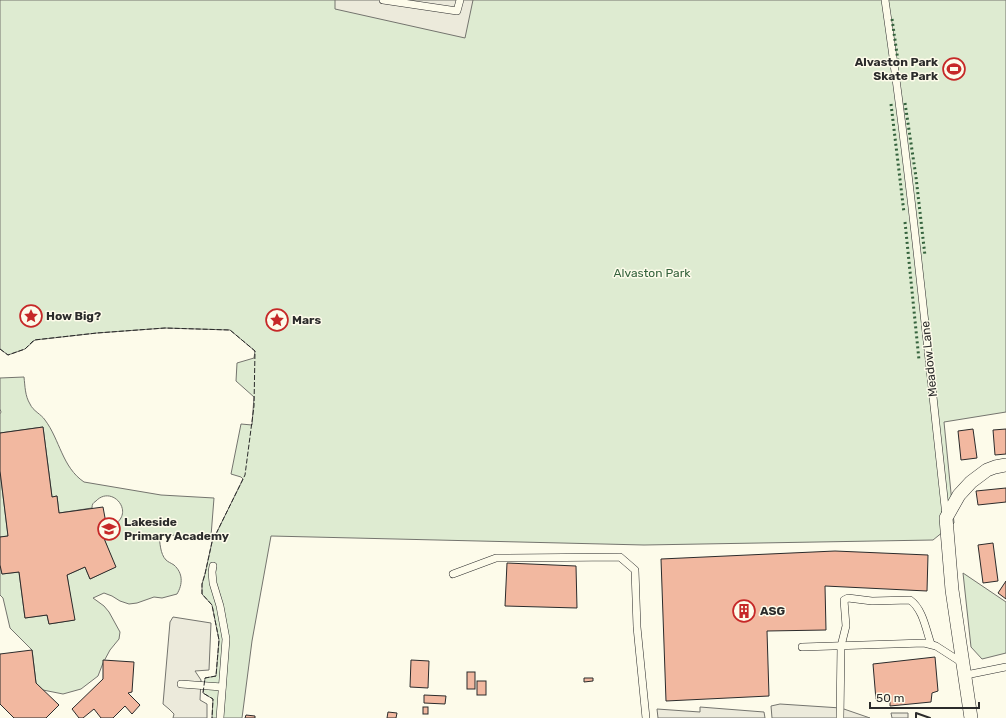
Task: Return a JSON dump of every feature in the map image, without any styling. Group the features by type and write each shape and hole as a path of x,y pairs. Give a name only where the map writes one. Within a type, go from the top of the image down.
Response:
{"street":[{"path":"946,518 959,495 971,482 988,470 1006,465"},
{"name":"Meadow Lane","path":"946,518 952,590 965,669 971,718"}],"lane":[{"path":"383,0 456,11 460,0"},
{"name":"Meadow Lane","path":"885,0 897,80 915,228 946,518"},
{"path":"453,574 496,558 620,557 635,570 637,627 646,718"},
{"path":"213,566 213,583 220,606 226,639 220,718"},
{"path":"840,718 841,646 846,626 844,600 848,598 872,601 910,600 920,611 931,644"},
{"path":"802,647 924,643 936,646 965,669 1006,667"},
{"path":"181,684 222,687"}],"green space":[{"name":"Alvaston Park","path":"0,0 1006,0 1006,412 944,422 954,523 933,540 644,545 271,536 252,641 242,718 212,718 213,699 203,693 205,678 216,676 219,640 212,605 202,594 202,584 212,542 243,479 231,474 241,424 252,425 254,397 236,381 237,363 254,358 255,351 230,330 165,328 97,333 35,340 25,349 8,355 0,349"},
{"path":"24,377 28,401 35,411 45,420 71,469 84,482 161,495 214,498 211,536 159,535 164,557 177,568 180,575 181,583 177,594 162,598 154,597 129,604 104,593 93,598 104,606 109,612 120,632 119,639 110,650 98,676 81,689 63,694 43,690 36,683 32,650 10,628 3,598 0,595 0,565 2,574 19,572 25,618 47,615 49,624 74,620 67,575 85,567 90,579 115,567 103,536 108,534 107,528 117,523 122,517 123,510 116,499 110,496 103,497 96,501 92,508 59,513 57,496 52,497 43,427 0,433 0,378"},
{"path":"0,471 8,536 0,537"},
{"path":"963,573 1006,602 1006,653 982,659 971,647"}],"shaded area":[{"path":"335,0 473,0 465,38 335,9"},
{"path":"173,617 211,623 209,670 195,671 201,680 200,700 207,704 207,718 173,718 174,714 163,704 170,622"},
{"path":"780,704 841,708 870,718 772,718 771,706"},
{"path":"700,707 764,712 765,718 658,718 657,709 700,712"},
{"path":"891,713 908,713 908,718 892,718"}],"building":[{"path":"43,427 52,497 57,496 59,513 103,507 108,534 103,536 116,567 90,579 85,567 67,575 75,620 49,624 47,615 25,618 19,572 2,574 0,565 0,537 8,536 0,471 0,433"},
{"path":"973,429 977,458 961,460 958,431"},
{"path":"1006,429 1006,454 995,455 993,430"},
{"path":"1006,488 1006,502 978,505 976,491"},
{"path":"993,543 998,581 983,583 978,545"},
{"name":"ASG","path":"835,551 928,555 927,591 825,586 826,630 767,631 769,696 666,701 661,559"},
{"path":"507,563 576,566 577,608 505,606"},
{"path":"1006,581 1006,599 998,593"},
{"path":"32,650 36,683 59,705 46,718 14,718 0,704 0,654"},
{"path":"935,657 938,691 932,693 931,702 890,706 890,699 876,700 873,664"},
{"path":"103,660 134,662 132,692 128,693 140,705 132,714 125,706 113,718 101,718 94,709 83,718 79,718 72,709 103,679"},
{"path":"411,660 429,661 428,688 410,687"},
{"path":"467,672 475,672 475,689 467,689"},
{"path":"584,678 593,678 593,681 584,682"},
{"path":"477,681 486,681 486,695 477,695"},
{"path":"424,695 446,696 445,704 424,703"},
{"path":"423,707 428,707 428,714 423,714"},
{"path":"388,712 397,713 396,718 387,718"},
{"path":"246,715 255,716 255,718 245,718"}],"hedge":[{"path":"892,19 898,61"},
{"path":"905,103 916,177 925,256"},
{"path":"891,104 904,213"},
{"path":"905,222 919,360"}],"fence":[{"path":"0,349 8,355 25,349 34,340 97,333 165,328 230,330 255,351 254,406 245,475 212,542 202,584 202,594 212,605 219,640 216,676 205,678 203,693 213,699 212,718"}],"wall":[{"path":"916,718 916,713 930,718"}],"place":[{"name":"Alvaston Park Skate Park","path":"954,69"},
{"name":"How Big?","path":"31,316"},
{"name":"Mars","path":"277,320"},
{"name":"Lakeside Primary Academy","path":"109,529"},
{"name":"ASG","path":"744,611"}]}
